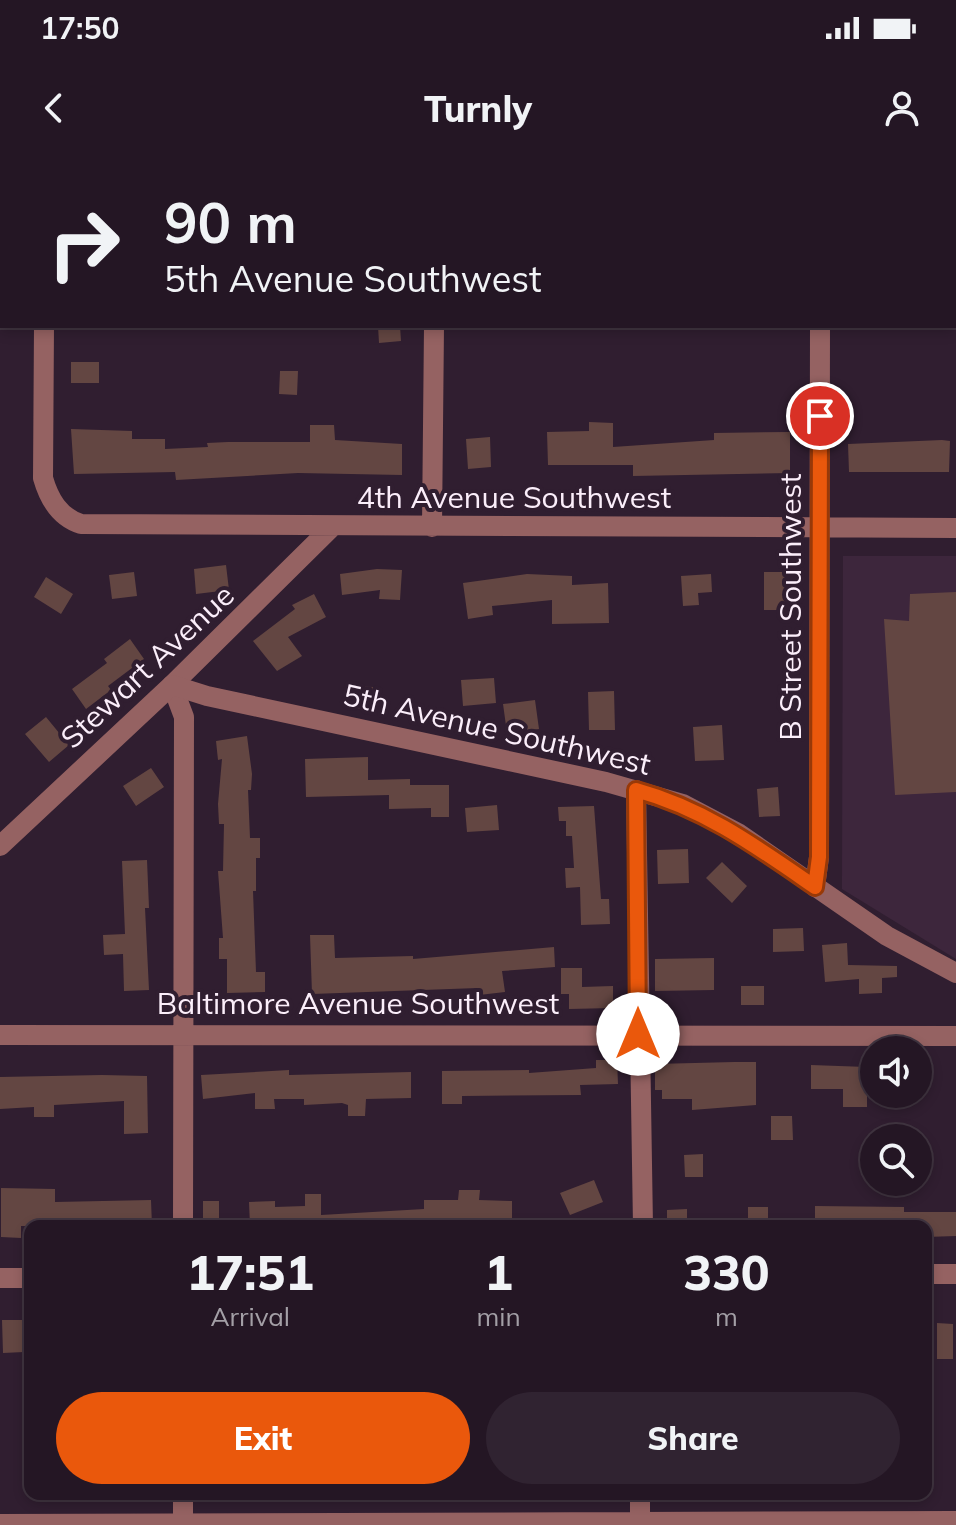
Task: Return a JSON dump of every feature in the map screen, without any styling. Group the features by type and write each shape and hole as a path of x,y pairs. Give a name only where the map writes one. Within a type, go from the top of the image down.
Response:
{"street":[{"name":"4th Avenue Southwest","path":"44,328 43,478 50,499 73,521 107,526 956,528"},
{"path":"432,527 434,328"},
{"name":"B Street Southwest","path":"815,887 819,857 820,328"},
{"name":"Stewart Avenue","path":"0,846 172,685 333,526"},
{"path":"172,685 184,717 183,1220"},
{"name":"5th Avenue Southwest","path":"172,685 207,696 636,790 683,804 720,822 887,936 956,973"},
{"path":"636,790 643,1220"},
{"name":"Baltimore Avenue Southwest","path":"0,1035 956,1036"},
{"path":"932,1274 956,1274"},
{"path":"0,1278 24,1278"},
{"path":"183,1500 183,1524"},
{"path":"640,1500 640,1524"},
{"path":"0,1524 956,1521"}],"shaded area":[{"path":"843,556 956,556 956,959 842,889"}],"building":[{"path":"378,328 400,328 401,341 379,343"},
{"path":"71,362 99,362 99,383 71,383"},
{"path":"280,371 298,371 297,395 279,394"},
{"path":"589,422 613,423 613,447 714,440 714,433 790,432 790,473 633,476 633,465 548,465 547,432 589,431"},
{"path":"310,425 334,425 335,440 402,444 402,475 298,473 176,480 175,472 74,474 71,429 132,431 132,439 165,439 165,449 208,447 207,443 310,442"},
{"path":"490,437 491,467 468,469 466,439"},
{"path":"950,441 949,472 849,472 848,444"},
{"path":"226,565 229,590 196,594 194,569"},
{"path":"377,569 402,570 400,600 379,599 380,590 342,595 340,574"},
{"path":"134,572 137,596 112,599 109,575"},
{"path":"764,572 785,572 785,610 764,610"},
{"path":"527,574 572,576 572,585 608,583 609,623 552,624 552,600 492,606 493,615 468,619 463,583"},
{"path":"711,574 712,592 698,593 699,605 683,606 681,576"},
{"path":"46,577 73,594 61,614 34,597"},
{"path":"956,592 956,792 895,795 884,619 909,621 910,594"},
{"path":"314,594 326,617 288,637 302,656 277,671 253,641 295,609 292,605"},
{"path":"130,639 144,659 108,686 111,690 86,709 72,689 107,663 104,659"},
{"path":"494,678 496,703 463,706 461,680"},
{"path":"356,686 373,687 373,709 355,709"},
{"path":"614,691 615,730 589,730 588,692"},
{"path":"535,700 539,729 507,733 503,704"},
{"path":"46,717 69,745 49,762 25,734"},
{"path":"722,725 724,760 695,761 693,727"},
{"path":"247,736 252,774 251,790 248,790 250,838 260,838 260,858 256,858 256,891 253,891 256,972 265,972 265,992 227,993 227,959 219,959 219,938 223,938 218,871 223,871 224,824 219,824 222,759 218,760 216,741"},
{"path":"368,757 368,780 410,779 410,785 449,785 449,817 431,817 431,808 389,809 389,795 306,797 305,759"},
{"path":"151,768 164,787 136,806 123,786"},
{"path":"778,787 780,816 759,817 757,789"},
{"path":"497,805 499,830 467,832 465,808"},
{"path":"594,806 601,899 609,899 610,924 581,925 580,887 566,888 565,868 574,868 572,836 566,836 566,821 559,821 558,807"},
{"path":"688,849 689,883 658,884 657,850"},
{"path":"147,860 149,908 145,908 149,990 124,991 123,954 104,955 103,935 125,934 122,861"},
{"path":"722,862 747,886 732,903 706,878"},
{"path":"803,928 804,951 773,952 773,929"},
{"path":"310,935 334,935 335,958 413,956 413,959 554,947 555,967 502,971 505,992 479,995 478,988 312,994"},
{"path":"847,943 848,965 897,966 897,977 882,978 882,993 859,994 859,979 825,982 822,945"},
{"path":"714,958 714,990 655,991 655,959"},
{"path":"561,968 582,968 582,987 613,986 613,1008 569,1009 569,994 561,994"},
{"path":"741,986 764,986 764,1005 741,1005"},
{"path":"596,1060 617,1060 618,1084 580,1085 581,1095 462,1096 462,1104 442,1104 442,1071 529,1070 529,1073 596,1068"},
{"path":"756,1062 756,1105 692,1110 692,1099 662,1099 662,1090 655,1090 655,1064"},
{"path":"811,1065 860,1067 860,1107 843,1107 843,1089 811,1089"},
{"path":"289,1070 289,1075 411,1072 411,1098 366,1099 365,1116 348,1116 348,1105 342,1103 304,1105 304,1099 274,1099 275,1109 255,1109 255,1093 203,1099 201,1075"},
{"path":"147,1076 148,1133 124,1134 124,1101 54,1105 54,1117 34,1117 34,1107 0,1109 0,1077"},
{"path":"771,1116 792,1116 793,1140 771,1140"},
{"path":"703,1154 703,1177 685,1177 684,1155"},
{"path":"594,1180 603,1202 570,1215 560,1193"},
{"path":"1,1188 55,1189 55,1202 151,1200 152,1220 24,1220 21,1238 1,1237"},
{"path":"459,1190 480,1190 479,1200 512,1201 512,1220 250,1220 249,1202 275,1201 275,1207 305,1206 305,1194 321,1194 321,1215 424,1209 424,1200 458,1200"},
{"path":"203,1201 219,1201 219,1220 203,1220"},
{"path":"815,1206 904,1207 904,1212 956,1212 956,1236 932,1237 932,1220 815,1220"},
{"path":"748,1207 768,1207 768,1220 748,1220"},
{"path":"687,1209 687,1220 667,1220 667,1210"},
{"path":"2,1320 23,1320 24,1352 3,1353"},
{"path":"937,1323 953,1324 953,1359 937,1359"}],"route":[{"path":"638,1034 636,790 704,813 815,887 819,857 820,416"}]}
